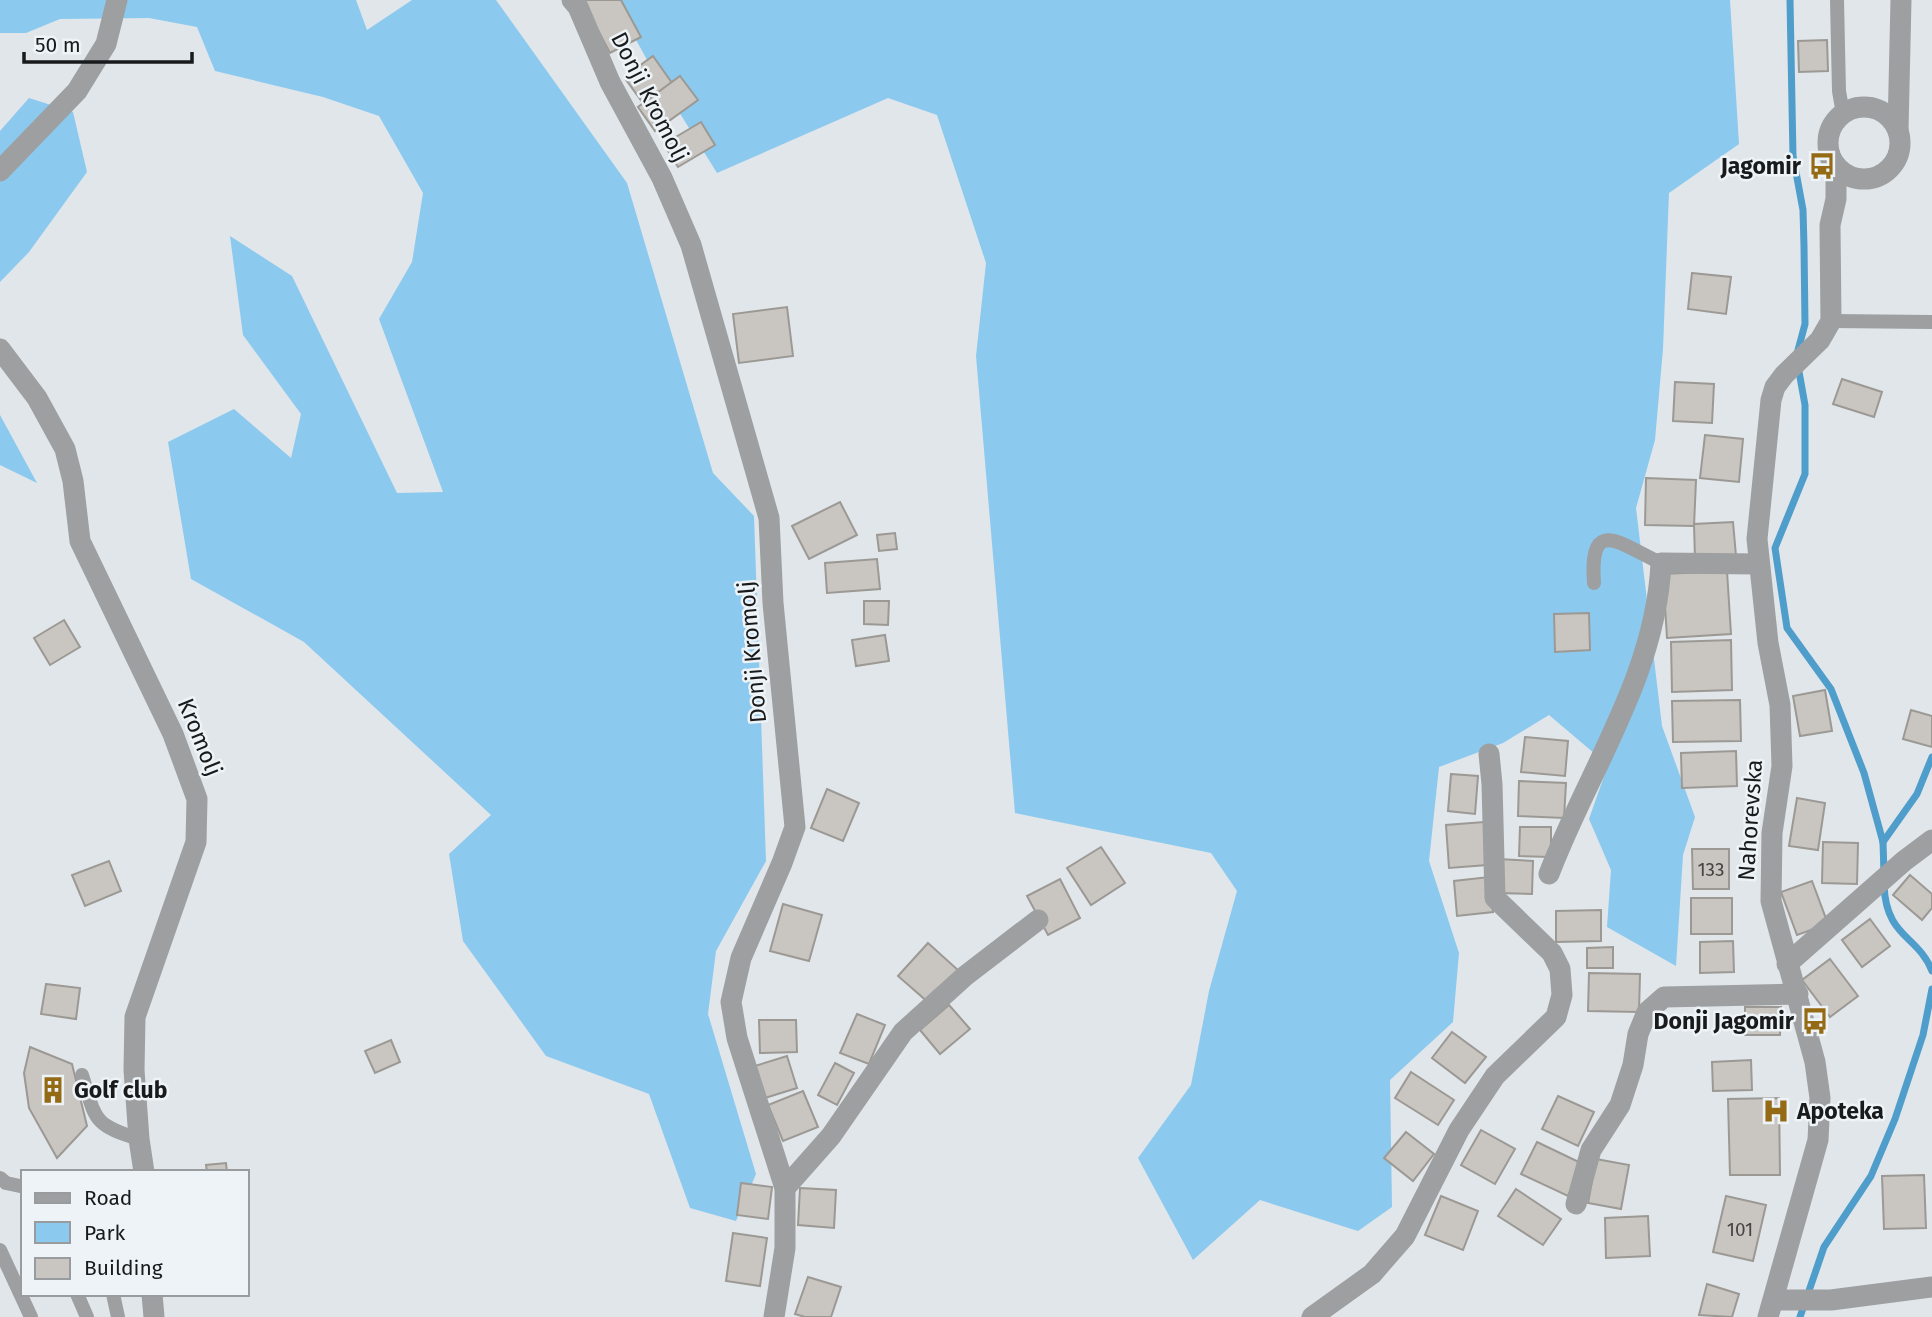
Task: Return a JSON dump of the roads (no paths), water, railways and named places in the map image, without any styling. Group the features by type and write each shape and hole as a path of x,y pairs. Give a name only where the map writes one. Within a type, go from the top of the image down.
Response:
{"street":[{"path":"0,172 77,91 106,44 117,0"},
{"name":"Donji Kromolj","path":"572,0 578,7 610,82 662,178 691,245 769,518 773,603 795,827 741,958 731,1002 737,1038 785,1188 785,1248 774,1317"},
{"path":"1836,199 1867,179 1885,172 1897,158 1900,149 1898,130 1901,0"},
{"path":"1870,108 1886,98 1899,82"},
{"path":"1831,321 1830,225 1836,199 1836,180 1828,137 1843,114 1860,107 1870,108 1887,116 1898,130"},
{"path":"1830,156 1849,176 1867,179"},
{"name":"Nahorevska","path":"1777,1306 1818,1140 1820,1098 1815,1062 1771,901 1772,833 1782,766 1780,705 1768,643 1757,539 1771,400 1775,387 1821,340 1831,321"},
{"name":"Kromolj","path":"0,349 37,398 65,449 73,481 80,541 173,734 197,799 196,842 135,1017 134,1070 144,1170"},
{"path":"1549,874 1633,685 1649,641 1660,589 1661,563 1759,564"},
{"path":"1312,1317 1372,1274 1405,1236 1459,1130 1495,1076 1556,1017 1562,995 1560,970 1552,953 1495,898 1489,754"},
{"path":"1787,964 1932,840"},
{"path":"785,1188 831,1136 903,1032 965,976 1038,920"},
{"path":"1576,1204 1591,1150 1620,1105 1633,1065 1638,1034 1647,1012 1664,997 1798,994"},
{"path":"1777,1306 1932,1287"},
{"path":"152,1296 154,1317"}],"lane":[{"path":"1837,0 1839,91 1843,114"},
{"path":"1831,321 1932,322"},
{"path":"1594,583 1592,562 1595,547 1600,542 1612,540 1661,563"},
{"path":"82,1076 96,1118 114,1132 139,1139"},
{"path":"0,1178 6,1183 20,1186"},
{"path":"0,1250 21,1295"},
{"path":"21,1296 31,1317"},
{"path":"78,1296 87,1317"},
{"path":"113,1296 118,1317"}],"waterway":[{"path":"1790,0 1793,156 1803,210 1804,246 1805,324 1797,354"},
{"path":"1798,366 1805,405 1805,474 1775,548 1787,628 1831,689 1864,773 1883,842 1884,874"},
{"path":"1883,842 1917,794 1932,757"},
{"path":"1884,885 1890,916 1926,959 1932,971"},
{"path":"1800,1317 1824,1247 1871,1176 1895,1119 1923,1035 1932,989"}],"place":[{"name":"Jagomir","path":"1822,166"},
{"name":"Donji Jagomir","path":"1815,1021"},
{"name":"Golf club","path":"53,1090"},
{"name":"Apoteka","path":"1776,1111"}]}
